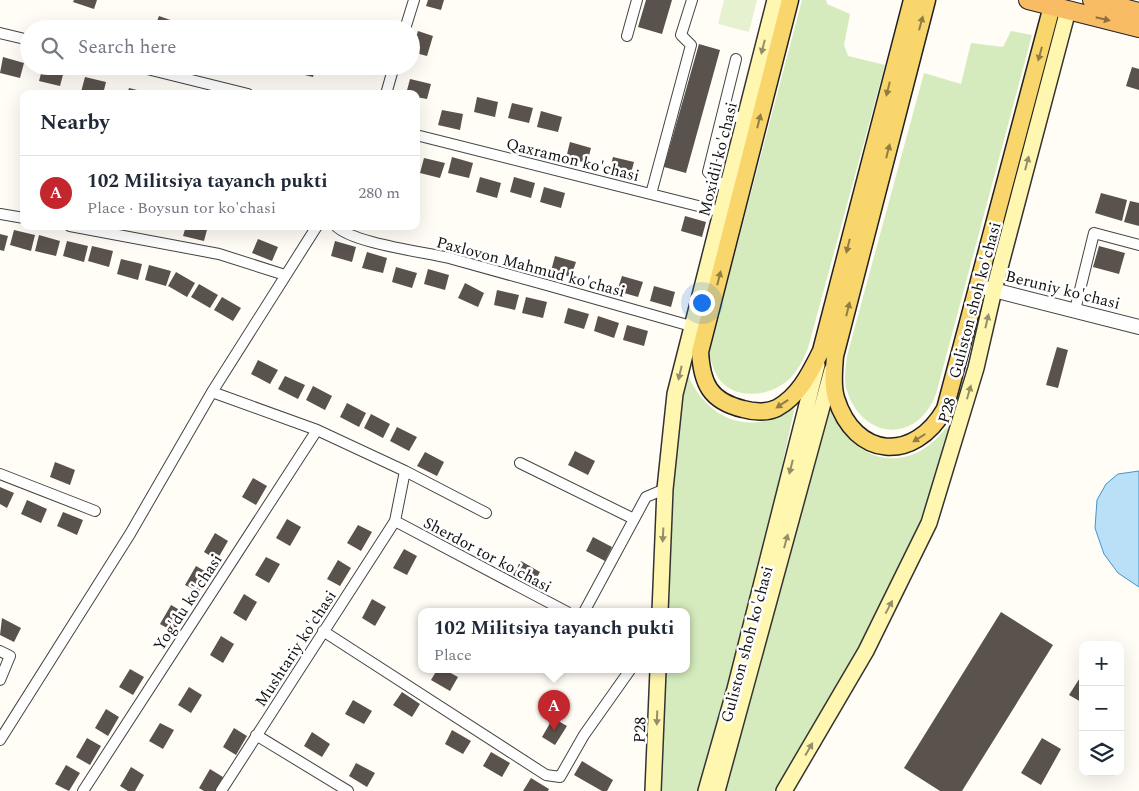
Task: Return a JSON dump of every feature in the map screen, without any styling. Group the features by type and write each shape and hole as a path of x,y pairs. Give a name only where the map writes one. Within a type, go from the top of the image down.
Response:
{"highway":[{"path":"1028,0 1139,28"},
{"path":"1092,0 1139,12"}],"main road":[{"name":"Moxidil ko'chasi","path":"691,326 722,212 775,0"},
{"name":"Guliston shoh ko'chasi","path":"790,0 704,335 700,352 701,368 704,381 714,396 731,406 754,412 776,409 794,396 808,376 828,354"},
{"name":"Guliston shoh ko'chasi","path":"717,791 908,44 912,0"},
{"name":"Guliston shoh ko'chasi","path":"908,44 928,0"},
{"name":"Guliston shoh ko'chasi","path":"828,354 836,396 844,416 854,431 879,446 893,448 908,445 925,435 936,424 945,409 978,286 1060,8"},
{"name":"Р28","path":"784,791 866,651 930,523 976,368 1060,8"},
{"path":"660,608 665,489 675,394 691,326"},
{"name":"Guliston shoh ko'chasi","path":"706,791 828,354"},
{"name":"Р28","path":"653,791 658,673"}],"street":[{"path":"408,20 414,0"},
{"path":"627,36 637,0"},
{"path":"650,194 691,45 681,35 692,0"},
{"path":"0,33 20,38"},
{"path":"727,190 708,172 736,59"},
{"path":"171,75 232,90"},
{"path":"387,90 391,75"},
{"path":"722,115 745,118"},
{"name":"Qaxramon ko'chasi","path":"420,136 722,212"},
{"path":"0,214 20,217"},
{"path":"91,230 219,254 285,275"},
{"path":"0,740 130,534 212,392 314,230"},
{"name":"Paxlovon Mahmud ko'chasi","path":"340,230 364,239 447,258 691,326"},
{"path":"1075,310 1094,233 1139,245"},
{"name":"Beruniy ko'chasi","path":"978,286 1139,327"},
{"path":"212,392 317,430 405,471 486,512"},
{"name":"Yog'du ko'chasi","path":"82,791 317,430"},
{"path":"520,463 634,519"},
{"path":"395,521 405,471"},
{"path":"0,474 95,511"},
{"path":"586,608 646,497 665,489"},
{"name":"Sherdor tor ko'chasi","path":"395,521 560,608"},
{"name":"Mushtariy ko'chasi","path":"220,791 395,521"},
{"path":"323,631 546,775 560,777 584,734 624,673"},
{"path":"0,651 10,656 0,680"},
{"path":"256,735 348,791"}],"green space":[{"path":"724,0 757,0 749,32 718,24"},
{"path":"802,0 826,0 827,4 850,14 844,45 848,56 885,65 805,355 793,375 779,386 761,393 743,393 734,391 722,383 713,366 709,352"},
{"path":"1011,31 1032,35 936,394 927,410 916,422 904,428 890,430 877,427 865,419 855,407 847,391 845,378 847,356 924,73 961,84 971,43 1003,47"},
{"path":"686,371 705,402 731,419 746,422 762,421 779,416 795,406 760,567 697,791 659,791 663,673 690,673 690,608 665,608 679,394"},
{"path":"828,402 837,422 849,438 863,450 879,457 896,458 913,454 930,444 946,428 950,429 922,525 857,651 774,791 724,791 789,561"}],"water":[{"path":"1139,471 1139,587 1118,573 1104,554 1095,528 1097,500 1106,484 1118,474"}],"building":[{"path":"74,0 97,0 94,9 73,2"},
{"path":"428,0 444,0 441,10 426,6"},
{"path":"646,0 672,0 662,34 638,27"},
{"path":"159,16 170,20 157,20"},
{"path":"420,32 433,36 427,56 420,54"},
{"path":"699,44 720,50 686,173 664,167"},
{"path":"3,57 20,62 20,78 0,73"},
{"path":"1132,67 1139,69 1139,90 1126,86"},
{"path":"41,75 63,75 60,86 39,81"},
{"path":"85,77 106,82 104,90 82,90"},
{"path":"410,79 431,84 427,99 420,98 420,90 407,90"},
{"path":"477,97 498,102 495,117 474,112"},
{"path":"512,103 533,108 529,123 508,118"},
{"path":"442,110 463,114 460,130 438,125"},
{"path":"541,111 562,117 558,132 537,127"},
{"path":"570,142 591,148 587,163 566,158"},
{"path":"452,157 473,163 469,178 448,173"},
{"path":"613,157 634,162 630,177 609,172"},
{"path":"424,158 445,163 440,178 420,173"},
{"path":"480,177 501,183 497,198 476,192"},
{"path":"514,177 535,183 531,198 510,192"},
{"path":"544,187 565,193 561,208 540,202"},
{"path":"1101,193 1127,200 1122,221 1095,213"},
{"path":"1130,201 1139,203 1139,226 1124,222"},
{"path":"685,216 706,222 702,237 681,231"},
{"path":"14,230 35,235 31,251 10,245"},
{"path":"185,230 207,230 204,241 183,236"},
{"path":"0,234 8,236 4,251 0,250"},
{"path":"39,235 60,241 56,256 35,251"},
{"path":"258,239 278,247 272,261 252,253"},
{"path":"67,241 88,246 84,262 63,256"},
{"path":"335,241 356,247 352,262 331,256"},
{"path":"92,246 113,251 109,267 88,261"},
{"path":"1099,246 1125,253 1119,274 1093,267"},
{"path":"367,252 387,258 383,273 362,268"},
{"path":"555,256 576,262 571,277 551,271"},
{"path":"121,259 142,264 138,280 117,274"},
{"path":"149,265 171,271 166,286 145,280"},
{"path":"396,267 417,273 412,288 392,282"},
{"path":"428,269 449,275 445,290 424,284"},
{"path":"176,272 195,283 187,297 168,286"},
{"path":"622,276 643,282 638,297 617,291"},
{"path":"465,283 484,293 478,307 458,298"},
{"path":"199,284 218,295 210,308 191,297"},
{"path":"654,286 675,292 671,307 650,301"},
{"path":"497,290 519,295 515,310 494,305"},
{"path":"222,297 241,308 233,321 214,310"},
{"path":"526,297 547,302 543,318 522,313"},
{"path":"568,308 589,314 584,329 564,323"},
{"path":"598,316 619,323 614,338 594,331"},
{"path":"627,325 648,331 644,346 623,340"},
{"path":"1057,347 1068,350 1058,388 1046,385"},
{"path":"258,360 278,370 270,384 251,374"},
{"path":"285,376 305,385 298,399 278,389"},
{"path":"313,386 332,396 325,410 306,400"},
{"path":"347,403 366,413 359,427 340,417"},
{"path":"371,414 390,424 383,438 364,428"},
{"path":"397,427 417,437 409,451 390,441"},
{"path":"575,451 595,461 588,475 568,465"},
{"path":"425,452 444,462 437,476 417,466"},
{"path":"55,462 75,470 70,485 50,477"},
{"path":"253,478 267,486 256,505 242,497"},
{"path":"0,487 14,493 7,508 0,504"},
{"path":"27,500 47,509 41,523 21,514"},
{"path":"63,512 83,520 77,535 57,526"},
{"path":"287,519 301,527 290,546 276,538"},
{"path":"358,525 372,532 361,551 347,543"},
{"path":"215,533 228,541 217,560 204,552"},
{"path":"593,537 612,547 605,561 586,551"},
{"path":"404,549 417,556 407,575 393,568"},
{"path":"266,557 280,564 269,583 255,575"},
{"path":"338,560 351,568 340,586 327,579"},
{"path":"521,561 540,572 532,586 513,575"},
{"path":"196,566 210,574 199,592 185,585"},
{"path":"244,594 257,602 246,621 233,613"},
{"path":"372,599 386,607 375,626 362,618"},
{"path":"171,605 185,613 174,632 160,624"},
{"path":"1001,612 1053,645 962,791 940,791 904,768"},
{"path":"2,618 21,628 14,642 0,635"},
{"path":"221,636 234,644 223,663 210,655"},
{"path":"130,669 144,677 133,695 119,687"},
{"path":"435,673 451,673 458,677 450,691 431,680"},
{"path":"1079,679 1079,701 1069,695"},
{"path":"189,687 202,695 191,713 178,705"},
{"path":"402,692 420,704 412,717 393,705"},
{"path":"353,700 372,711 364,724 345,714"},
{"path":"106,709 119,717 108,736 95,728"},
{"path":"553,718 567,726 555,745 542,737"},
{"path":"160,723 174,730 163,749 149,741"},
{"path":"234,728 247,736 236,755 223,747"},
{"path":"452,730 471,741 463,754 445,744"},
{"path":"312,732 330,744 322,757 304,746"},
{"path":"87,738 101,746 90,765 76,757"},
{"path":"1042,738 1061,749 1041,785 1021,773"},
{"path":"491,752 510,763 502,777 483,766"},
{"path":"582,761 613,780 607,791 602,791 574,775"},
{"path":"356,763 375,773 367,787 349,776"},
{"path":"66,765 80,773 69,791 55,784"},
{"path":"131,767 144,775 135,791 128,791 120,786"},
{"path":"210,769 223,777 215,791 204,791 199,788"},
{"path":"531,778 549,789 548,791 523,791"}],"place":[{"name":"102 Militsiya tayanch pukti","path":"554,731"}]}
